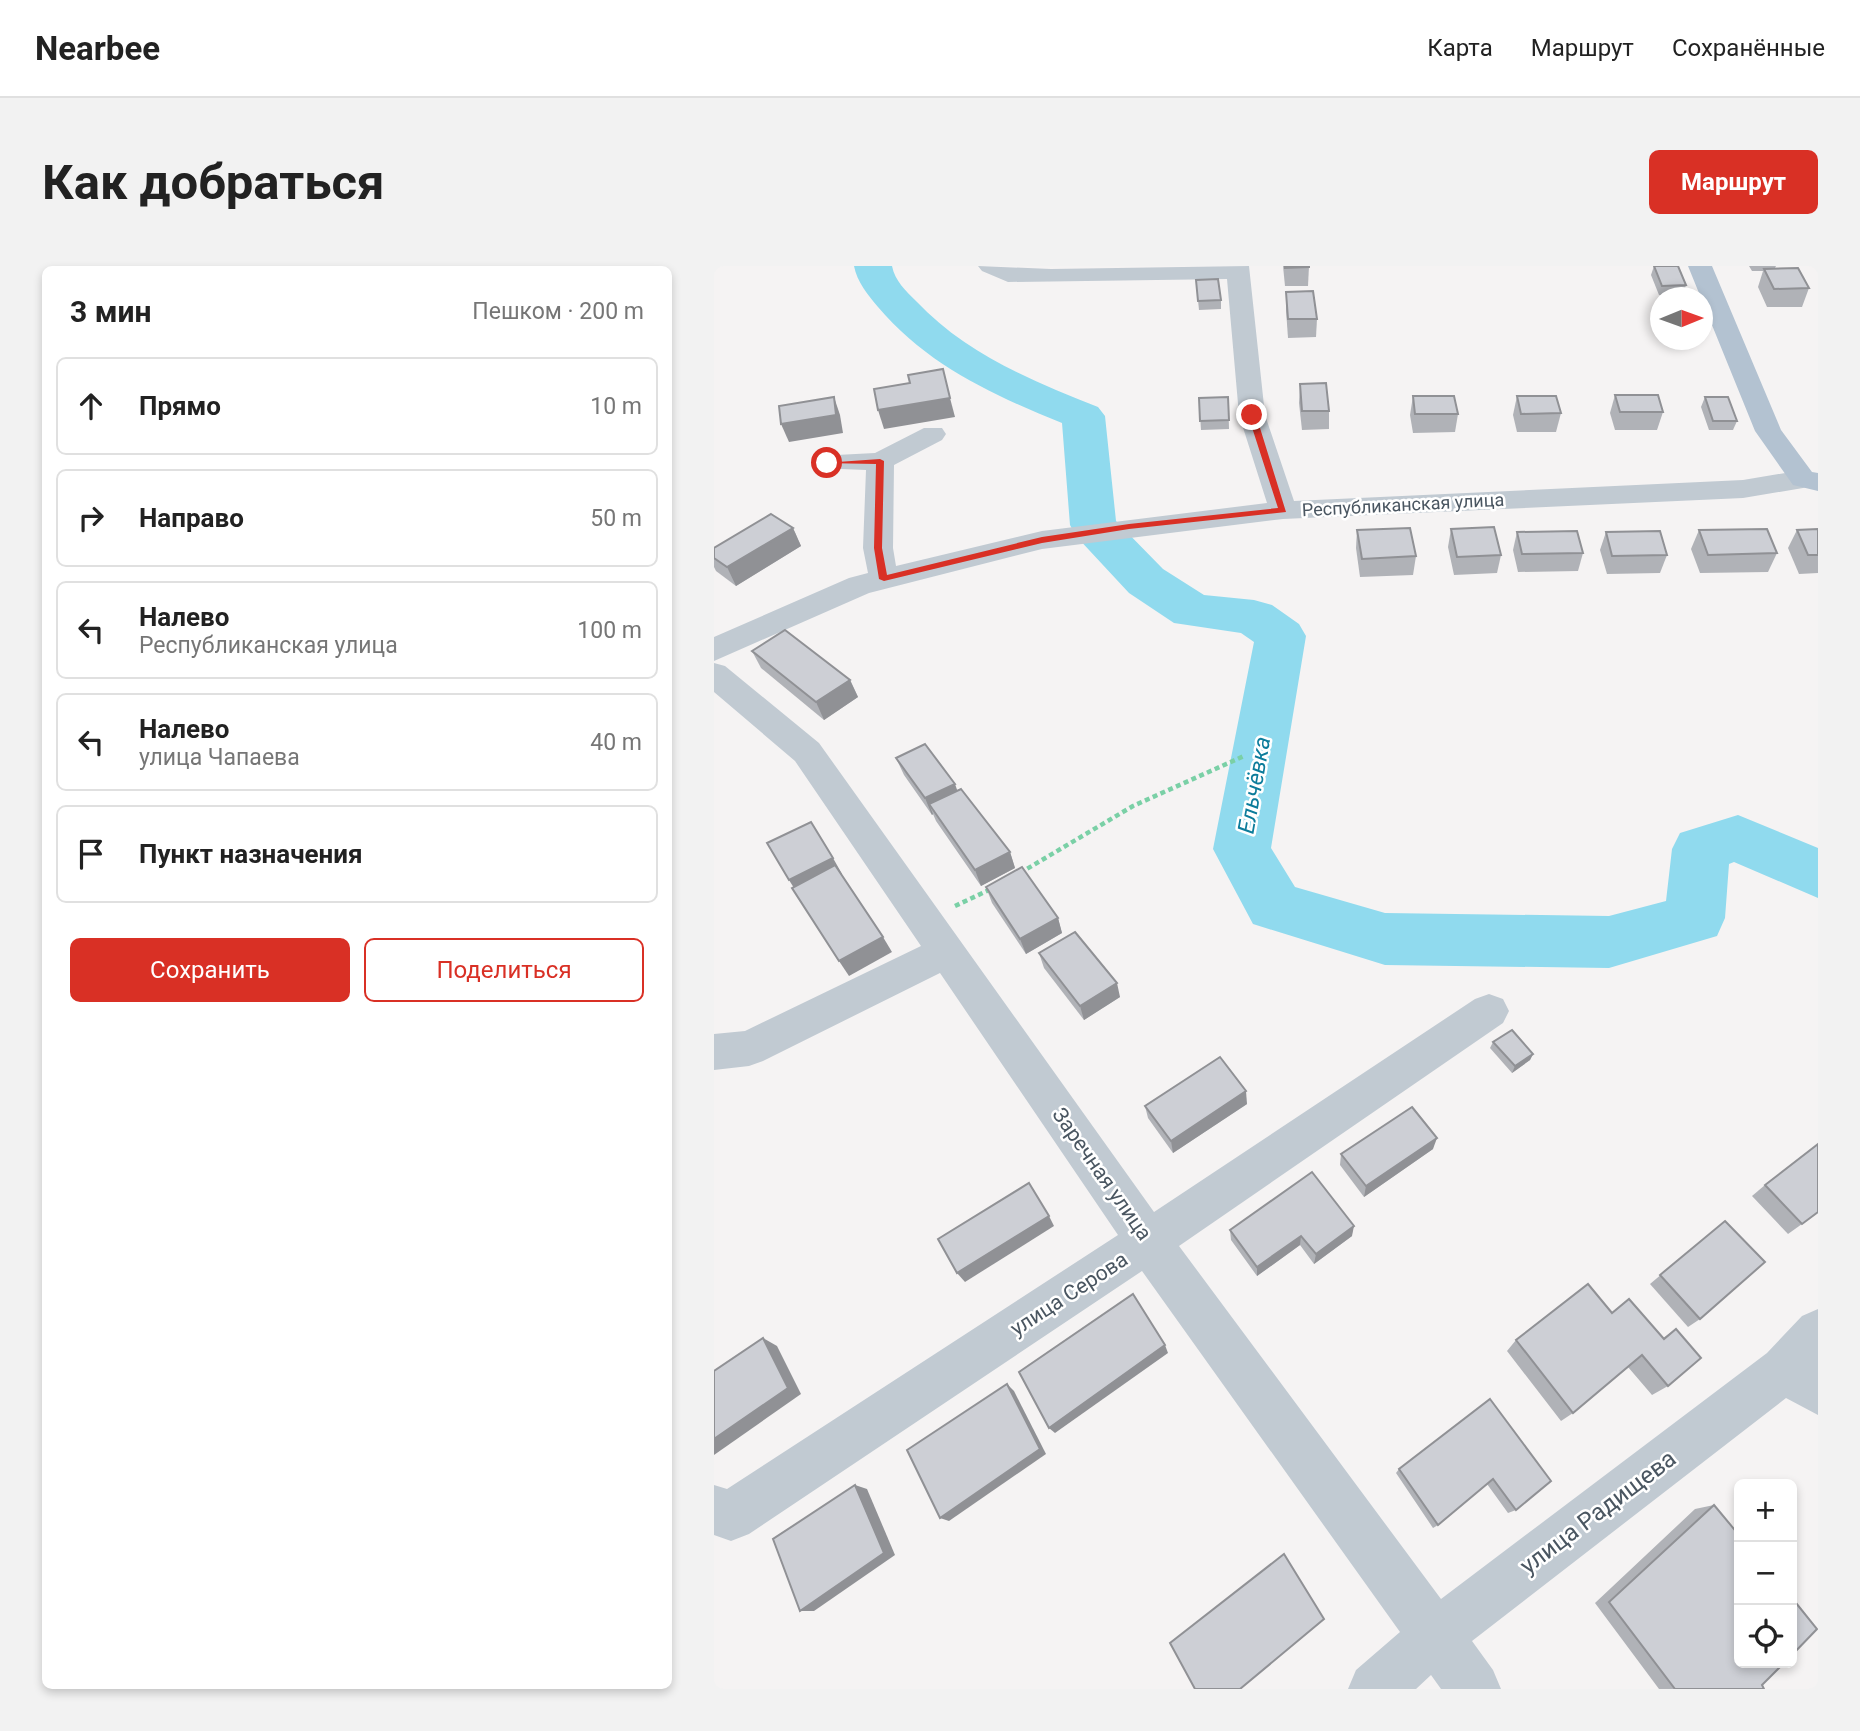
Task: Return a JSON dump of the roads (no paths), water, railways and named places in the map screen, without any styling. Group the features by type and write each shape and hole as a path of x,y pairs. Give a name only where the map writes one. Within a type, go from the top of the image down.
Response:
{"main road":[{"path":"1700,266 1768,431 1811,481"}],"street":[{"path":"990,266 1009,275 1237,269 1252,415 1283,510"},
{"path":"827,463 880,461 933,434"},
{"path":"880,461 878,548 884,579"},
{"name":"Республиканская улица","path":"714,650 860,584 1042,540 1129,527 1283,510 1743,489 1811,481"},
{"name":"Заречная улица","path":"714,674 807,752 1148,1241 1474,1689"},
{"path":"714,1052 749,1048 937,935"},
{"name":"улица Серова","path":"714,1510 731,1516 1148,1241 1489,1011"},
{"name":"улица Радищева","path":"1375,1689 1437,1636 1801,1381 1818,1332"}],"waterway":[{"name":"Ельчёвка","path":"873,266 884,289 914,323 935,341 981,371 1083,416 1093,525 1146,581 1192,611 1254,617 1281,636 1242,849 1274,906 1385,939 1609,942 1695,918 1701,849 1738,838 1818,874"}]}
